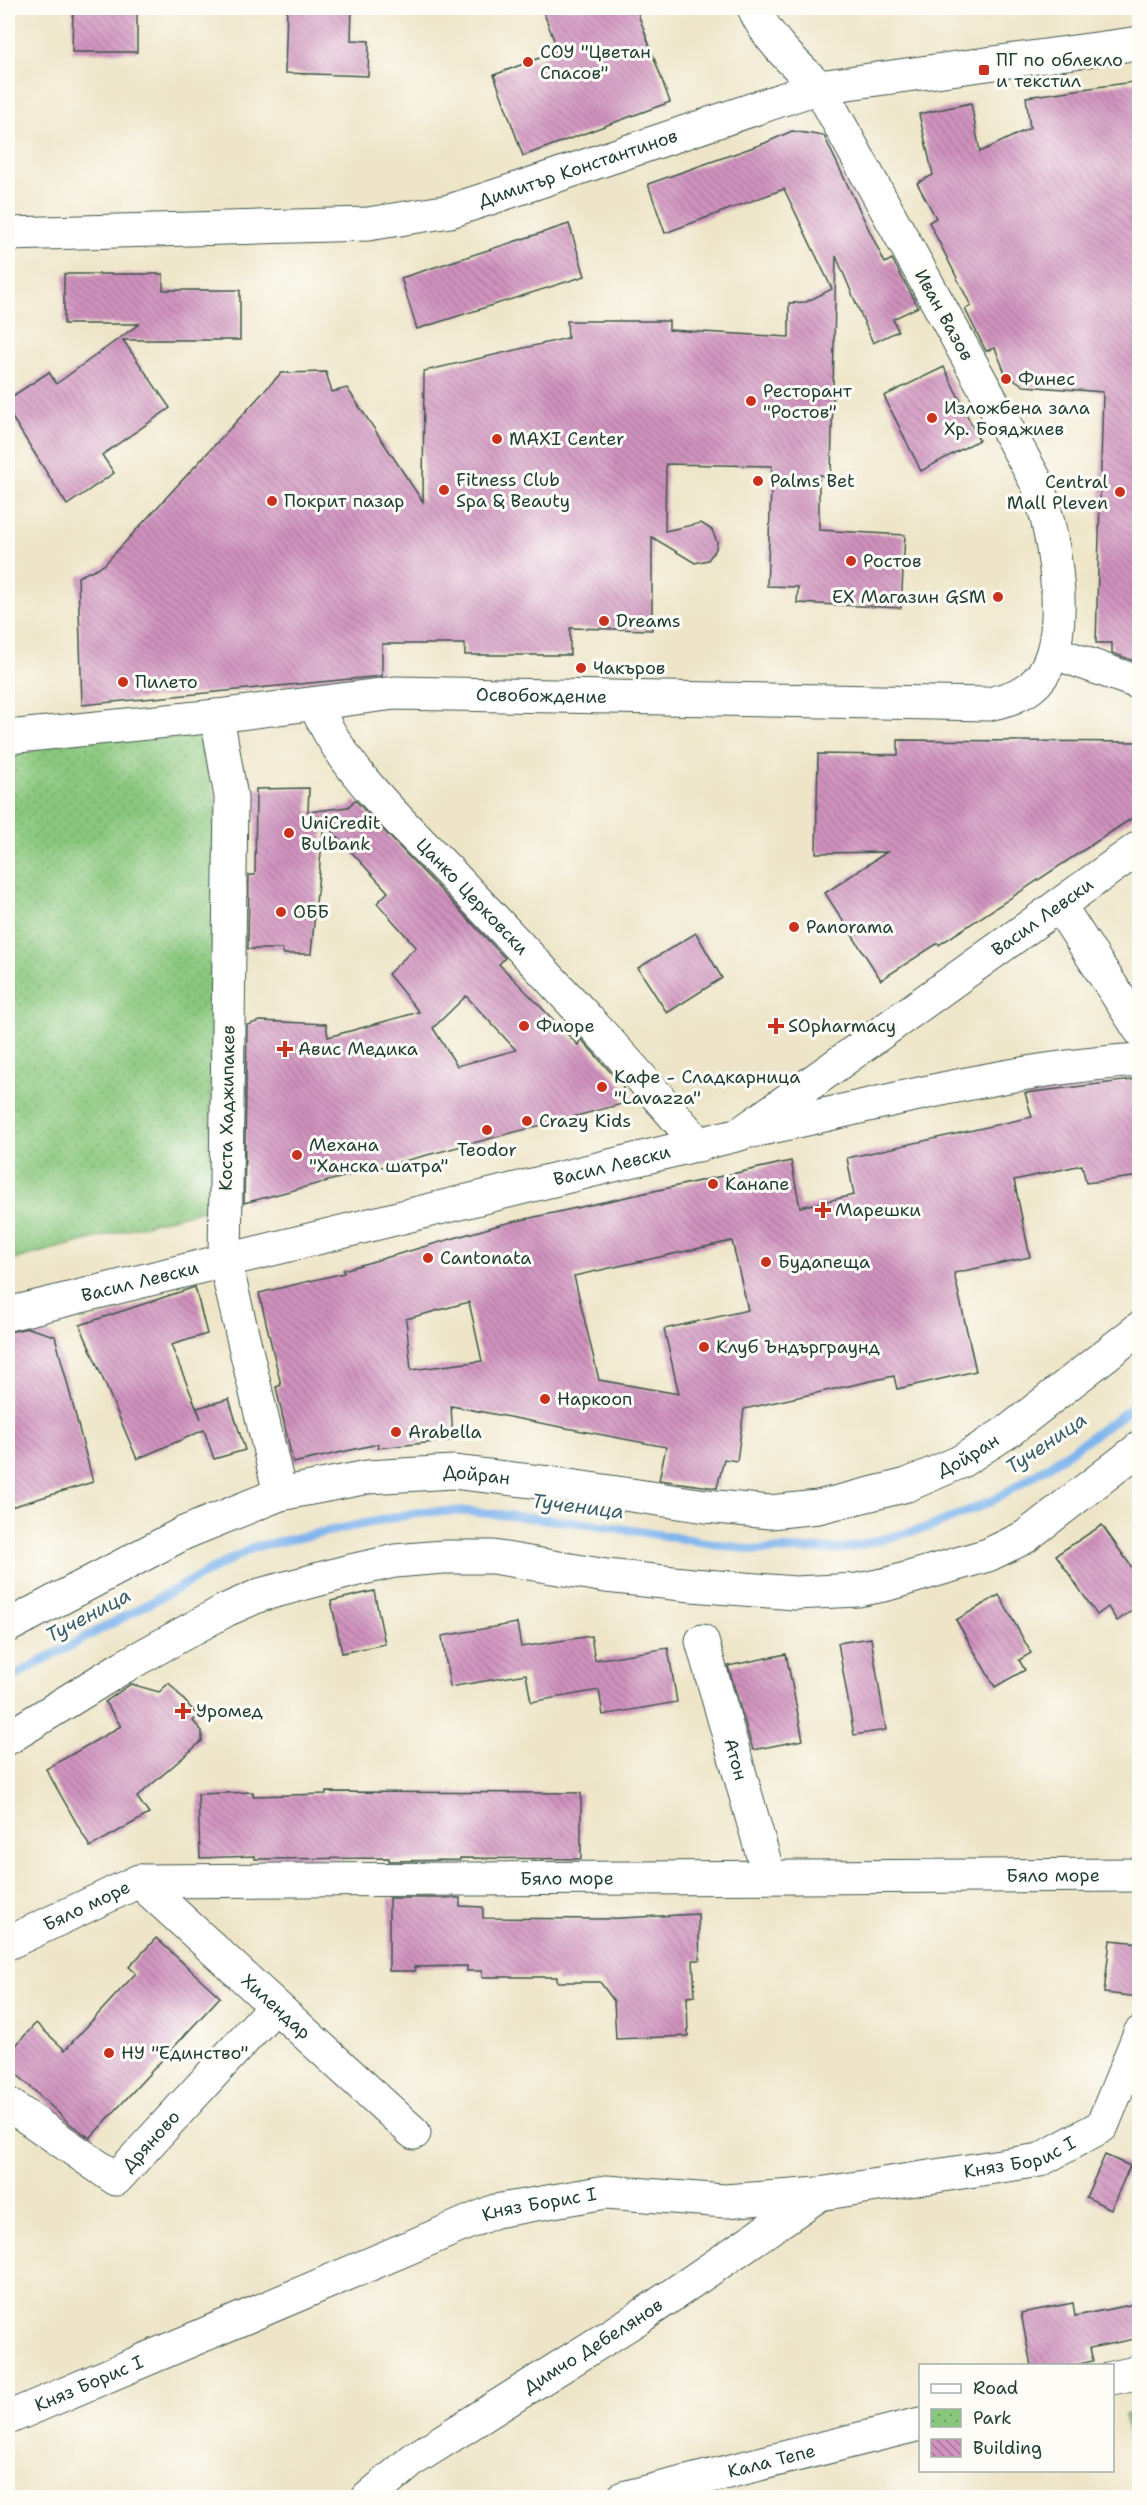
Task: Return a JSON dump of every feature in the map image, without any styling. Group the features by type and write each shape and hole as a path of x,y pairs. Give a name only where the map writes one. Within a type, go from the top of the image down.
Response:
{"street":[{"name":"Иван Вазов","path":"754,8 758,18 777,44 819,87 1038,485 1052,537 1056,566 1057,628 1053,652"},
{"name":"Димитър Константинов","path":"8,234 335,226 406,220 450,211 819,87 1140,42"},
{"path":"1053,652 1140,683"},
{"name":"Освобождение","path":"8,737 217,717 395,693 989,704 1014,698 1033,686 1053,652"},
{"name":"Цанко Церковски","path":"315,704 320,716 360,778 644,1079 699,1145"},
{"name":"Коста Хаджипакев","path":"217,717 231,797 225,1261 280,1494"},
{"name":"Васил Левски","path":"8,1314 740,1134 1140,847"},
{"path":"1059,905 1140,1030"},
{"path":"740,1134 1022,1074 1086,1063 1140,1060"},
{"name":"Дойран","path":"8,1626 184,1533 280,1494 368,1477 453,1472 549,1482 684,1503 770,1512 818,1507 907,1485 960,1462 1010,1430 1140,1328"},
{"path":"8,1738 123,1666 226,1610 260,1595 339,1574 395,1561 444,1557 493,1557 606,1576 692,1585 795,1593 858,1590 888,1584 988,1555 1025,1537 1140,1448"},
{"name":"Атон","path":"702,1641 769,1877"},
{"name":"Бяло море","path":"8,1943 139,1881 1140,1875"},
{"name":"Хилендар","path":"139,1881 414,2133"},
{"name":"Дряново","path":"8,2104 116,2179 274,2007"},
{"name":"Княз Борис I","path":"8,2418 495,2211 606,2193 725,2201 819,2194 1040,2160 1102,2126 1140,2033"},
{"name":"Димчо Дебелянов","path":"368,2498 414,2459 643,2315 819,2194"},
{"path":"1114,2378 1140,2372"},
{"name":"Кала Тепе","path":"623,2498 919,2424"}],"green space":[{"path":"193,710 216,803 210,1208 8,1261 8,737"},
{"path":"1140,2411 1139,2486 1124,2415"}],"building":[{"path":"73,8 137,8 137,52 72,52"},
{"path":"287,8 352,8 351,40 369,41 368,76 285,73"},
{"path":"542,8 636,8 670,102 523,156 494,75 558,51"},
{"path":"1140,81 1140,663 1112,653 1112,643 1096,643 1103,392 1024,386 1005,373 995,348 986,351 965,309 971,306 929,222 936,218 917,183 933,175 919,114 971,103 980,152 1030,128 1026,97"},
{"path":"792,131 824,136 885,263 892,259 918,307 893,319 898,331 873,343 836,256 831,476 819,475 819,530 905,535 901,608 797,603 798,587 767,586 772,466 666,464 665,531 701,523 712,530 717,542 716,549 708,560 695,563 652,537 652,630 570,628 570,655 465,655 465,644 382,644 382,676 82,705 78,577 104,565 281,373 326,372 332,392 347,388 423,502 424,371 568,338 567,321 669,321 669,330 789,337 789,303 806,302 832,289 784,189 665,233 648,184 765,143"},
{"path":"569,224 585,276 417,329 401,278"},
{"path":"64,274 163,274 163,290 240,290 240,340 123,340 170,408 102,455 114,473 67,505 8,411 8,399 49,372 56,384 139,324 64,324"},
{"name":"Изложбена зала Хр. Бояджиев","path":"944,367 979,440 921,471 884,396"},
{"path":"898,740 1140,742 1140,813 939,945 938,943 881,980 825,893 887,852 816,853 818,754 898,755"},
{"path":"309,788 308,812 348,807 355,800 505,958 499,964 578,1045 581,1039 623,1086 622,1104 244,1203 247,1025 260,1021 326,1024 328,1037 419,1012 388,974 416,947 377,903 388,892 324,822 311,954 284,954 282,949 248,949 249,875 255,875 256,789","holes":["466,996 516,1050 457,1066 433,1028"]},
{"path":"696,933 722,978 667,1013 638,968"},
{"path":"1140,1079 1140,1176 1086,1183 1082,1165 1014,1180 1030,1257 954,1273 976,1371 897,1389 894,1376 744,1409 737,1461 724,1459 717,1488 659,1480 666,1447 451,1406 453,1440 378,1448 378,1444 293,1463 276,1387 281,1385 259,1293 344,1273 343,1270 503,1224 791,1161 800,1207 854,1195 847,1158 1032,1117 1025,1093","holes":["732,1241 748,1310 664,1329 679,1394 599,1380 574,1276","469,1302 482,1361 411,1370 406,1319"]},
{"path":"195,1287 207,1334 171,1345 201,1419 197,1408 229,1399 245,1450 214,1459 204,1430 137,1459 80,1325"},
{"path":"28,1328 55,1336 93,1482 8,1508 8,1332"},
{"path":"1102,1525 1140,1579 1140,1605 1117,1621 1108,1607 1097,1615 1056,1555"},
{"path":"374,1591 385,1644 342,1653 331,1601"},
{"path":"999,1595 1031,1653 1019,1660 1025,1670 995,1687 956,1620"},
{"path":"517,1623 521,1647 591,1636 595,1660 668,1648 677,1702 603,1715 599,1690 531,1702 526,1674 450,1687 442,1636"},
{"path":"871,1638 886,1730 854,1735 838,1643"},
{"path":"786,1654 803,1740 753,1750 728,1666"},
{"path":"169,1683 198,1716 193,1721 202,1731 202,1741 137,1797 149,1814 90,1847 46,1769 121,1726 105,1702 131,1684 159,1692"},
{"path":"253,1792 253,1796 326,1794 326,1792 581,1793 581,1859 460,1858 460,1860 389,1861 389,1858 255,1859 255,1856 200,1858 198,1794"},
{"path":"389,1898 460,1898 460,1906 483,1907 483,1918 602,1919 698,1914 700,1960 693,1960 695,1996 687,1997 688,2036 616,2039 614,2001 600,1982 557,1982 557,1977 482,1977 482,1971 467,1971 467,1966 414,1967 415,1971 389,1971"},
{"path":"156,1938 220,1997 90,2138 69,2123 8,2066 8,2054 36,2023 65,2050 136,1973 129,1967"},
{"path":"1110,1940 1140,1943 1140,1997 1104,1993"},
{"path":"1105,2155 1130,2166 1111,2209 1086,2197"},
{"path":"1073,2303 1075,2316 1140,2303 1140,2338 1090,2348 1093,2361 1080,2364 1031,2364 1021,2313"}],"waterway":[{"name":"Тученица","path":"8,1679 254,1547 420,1512 463,1511 592,1524 753,1550 843,1549 930,1527 994,1500 1052,1464 1140,1400"}],"place":[{"name":"СОУ \"Цветан Спасов\"","path":"528,62"},
{"name":"ПГ по облекло и текстил","path":"984,70"},
{"name":"Финес","path":"1006,379"},
{"name":"Ресторант \"Ростов\"","path":"751,401"},
{"name":"Изложбена зала Хр. Бояджиев","path":"932,418"},
{"name":"MAXI Center","path":"497,439"},
{"name":"Palms Bet","path":"758,481"},
{"name":"Fitness Club Spa & Beauty","path":"444,490"},
{"name":"Central Mall Pleven","path":"1120,492"},
{"name":"Покрит пазар","path":"272,501"},
{"name":"Ростов","path":"851,561"},
{"name":"EX Магазин GSM","path":"998,597"},
{"name":"Dreams","path":"604,621"},
{"name":"Чакъров","path":"581,668"},
{"name":"Пилето","path":"123,682"},
{"name":"UniCredit Bulbank","path":"289,833"},
{"name":"ОББ","path":"281,912"},
{"name":"Panorama","path":"794,927"},
{"name":"Фиоре","path":"524,1026"},
{"name":"SOpharmacy","path":"776,1026"},
{"name":"Авис Медика","path":"285,1049"},
{"name":"Кафе - Сладкарница \"Lavazza\"","path":"602,1087"},
{"name":"Crazy Kids","path":"527,1121"},
{"name":"Teodor","path":"487,1130"},
{"name":"Механа \"Ханска шатра\"","path":"297,1155"},
{"name":"Канапе","path":"713,1184"},
{"name":"Марешки","path":"823,1210"},
{"name":"Cantonata","path":"428,1258"},
{"name":"Будапеща","path":"766,1262"},
{"name":"Клуб Ъндърграунд","path":"704,1347"},
{"name":"Наркооп","path":"545,1399"},
{"name":"Arabella","path":"396,1432"},
{"name":"Уромед","path":"183,1711"},
{"name":"НУ \"Единство\"","path":"109,2053"}]}
